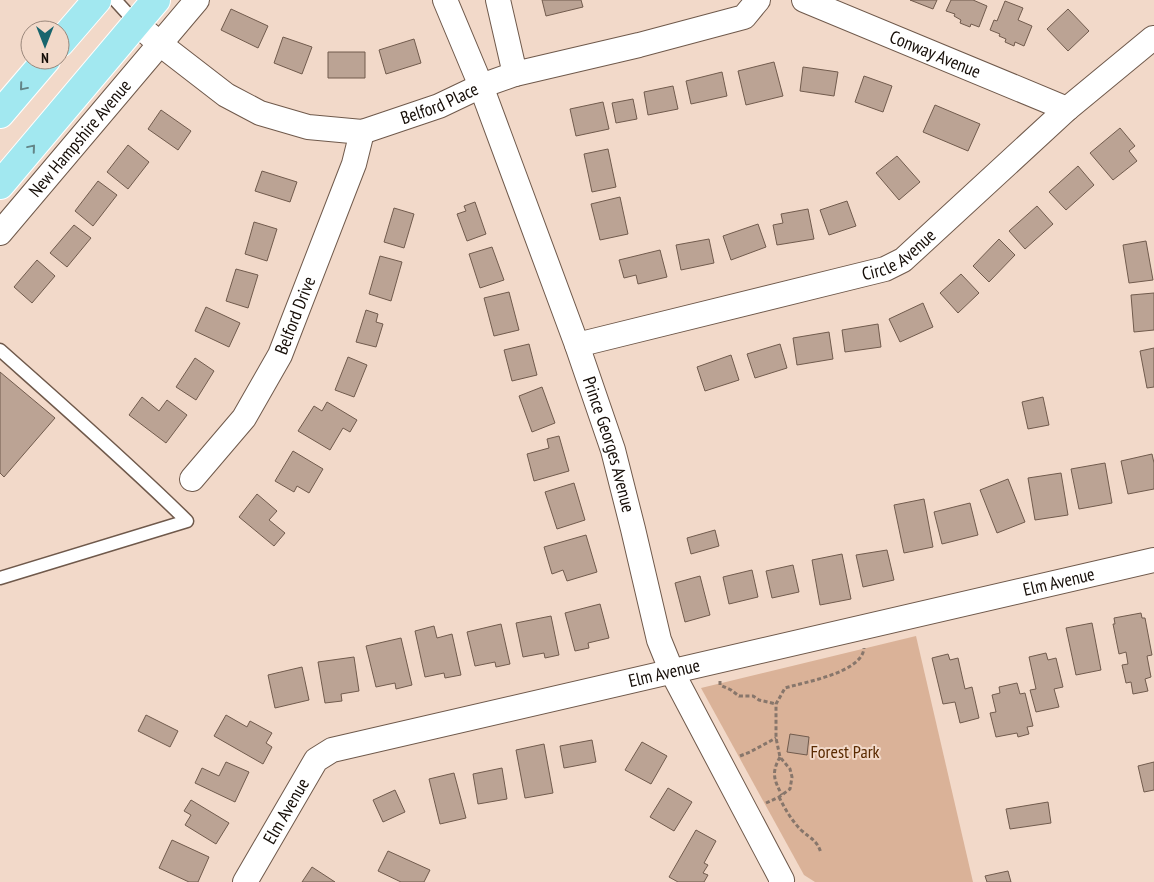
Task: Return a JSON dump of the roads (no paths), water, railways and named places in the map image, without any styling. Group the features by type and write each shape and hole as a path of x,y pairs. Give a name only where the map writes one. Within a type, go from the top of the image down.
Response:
{"main road":[{"path":"70,31 97,0"},
{"name":"New Hampshire Avenue","path":"0,185 156,0"},
{"path":"0,114 37,70"}],"street":[{"path":"160,44 197,0"},
{"name":"Prince Georges Avenue","path":"445,0 481,86 577,345 612,450 635,538 658,640 672,672 782,880 781,882"},
{"path":"498,0 515,74"},
{"name":"Belford Place","path":"137,24 226,95 260,113 308,127 362,132 439,106 481,86 515,74 639,45 744,17 758,0"},
{"name":"Conway Avenue","path":"804,0 1067,109"},
{"name":"Circle Avenue","path":"577,345 885,269 903,260 1067,109 1154,37"},
{"name":"New Hampshire Avenue","path":"0,233 160,44"},
{"name":"Belford Drive","path":"192,479 244,418 280,355 354,164 362,132"},
{"name":"Elm Avenue","path":"245,882 316,760 332,750 1154,560"}],"lane":[{"path":"115,0 137,24"},
{"path":"0,350 104,442 187,521 0,578"}],"park label":[{"name":"Forest Park","path":"845,752"}]}
